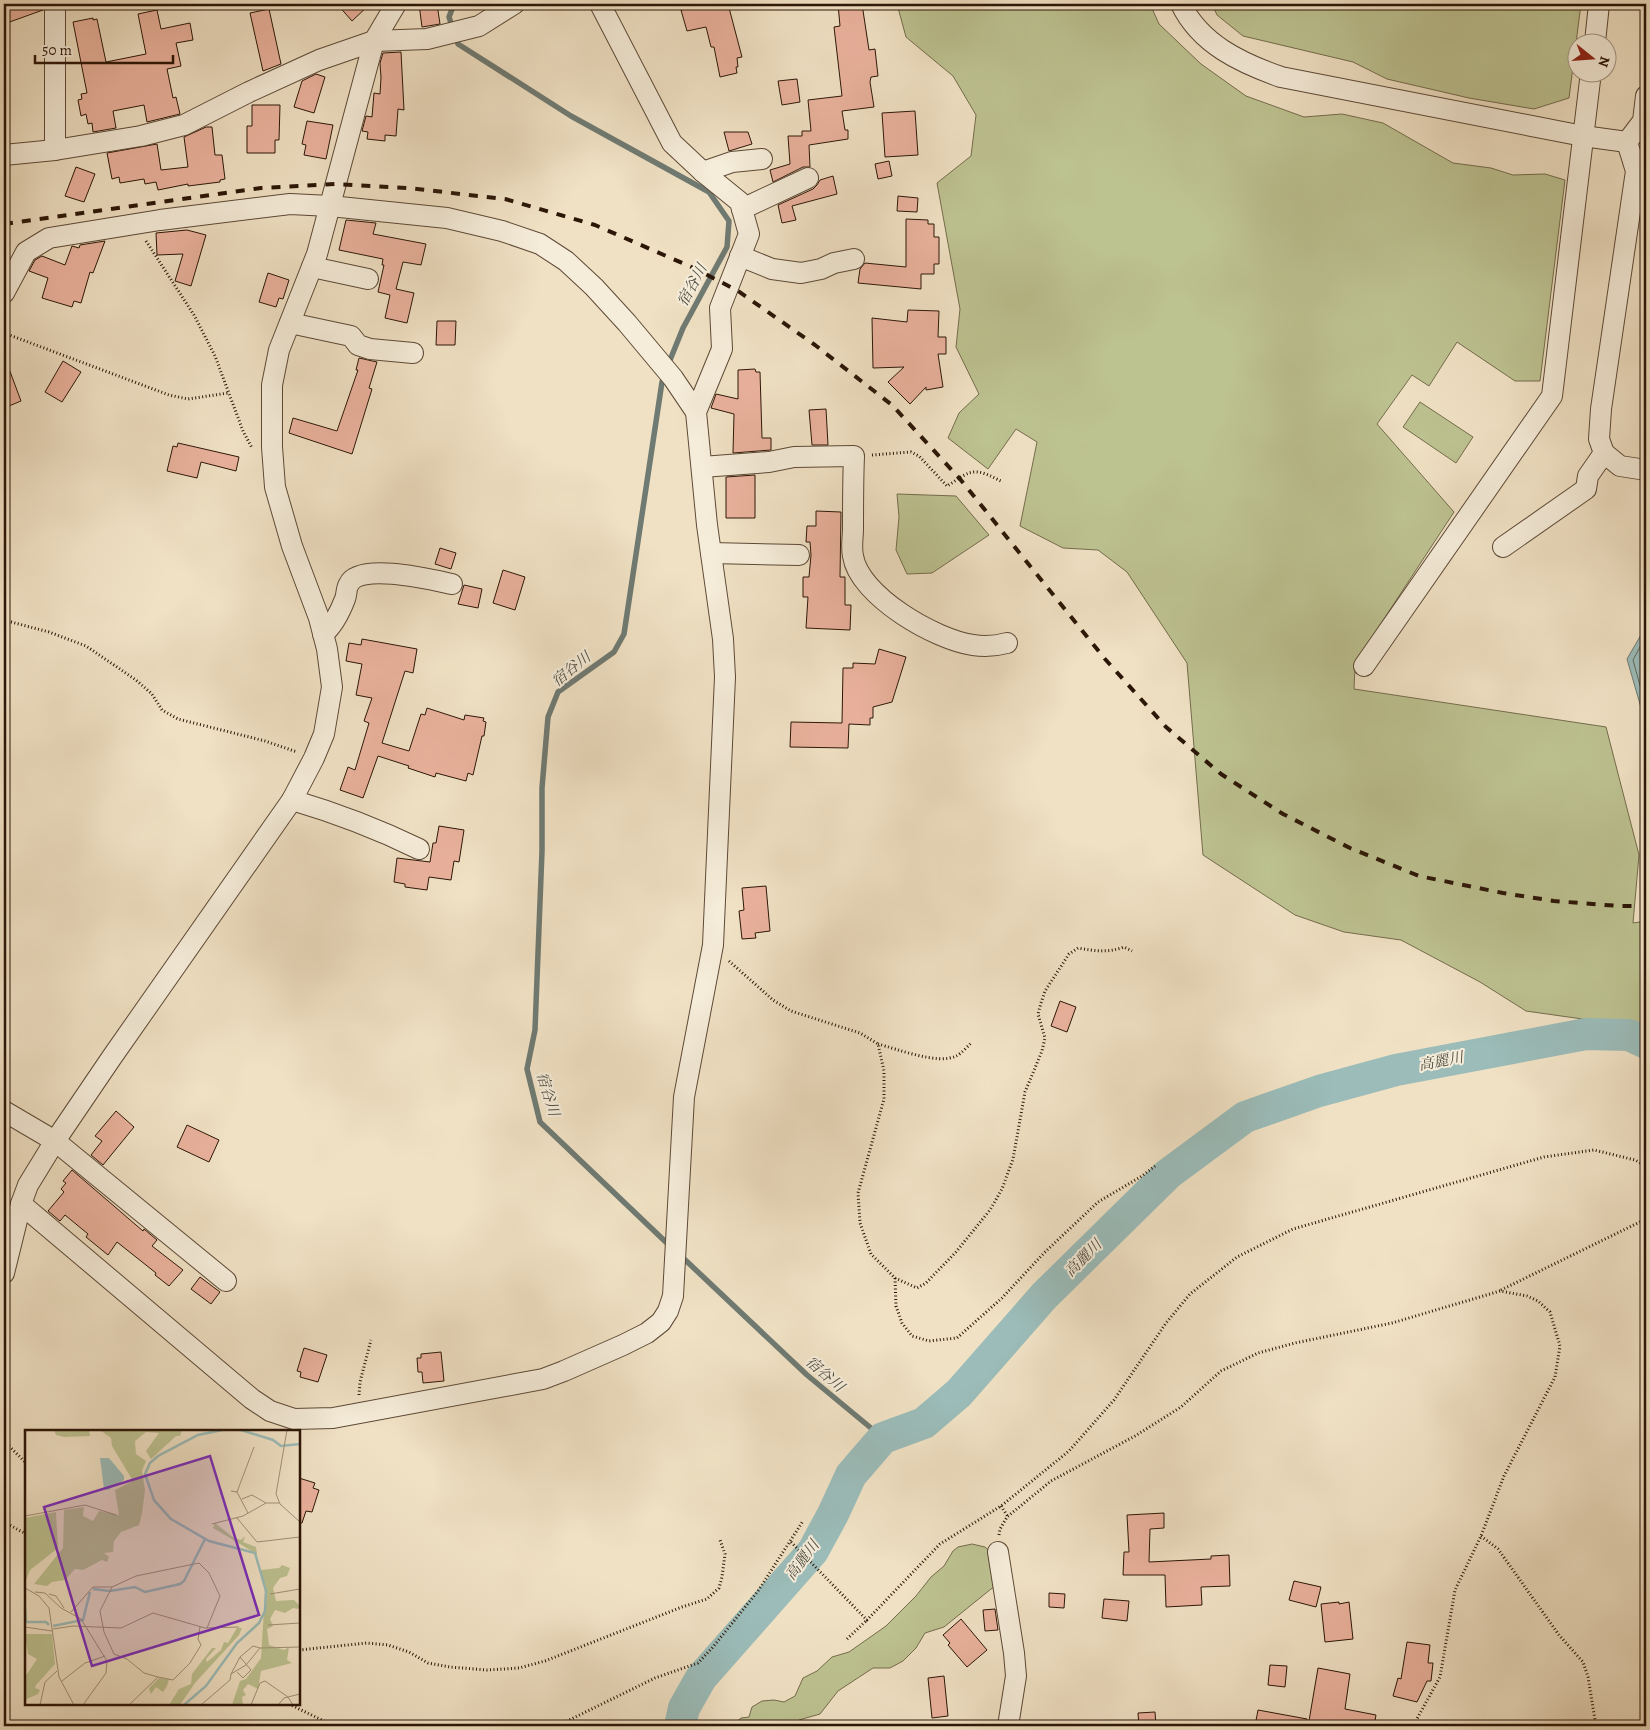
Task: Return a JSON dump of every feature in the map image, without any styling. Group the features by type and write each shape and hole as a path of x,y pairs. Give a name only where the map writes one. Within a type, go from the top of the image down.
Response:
{"street":[{"path":"55,4 55,150"},
{"path":"4,1273 21,1204 28,1185 141,1016 292,800 324,734 332,687 323,634 292,546 275,487 272,447 272,385 279,350 312,267 374,41 396,4"},
{"path":"4,155 55,150 141,136 184,125 249,92 319,60 374,41 428,39 479,26 514,4"},
{"path":"600,4 672,143 703,172 740,202 749,234 720,308 722,350 696,412"},
{"path":"1181,4 1199,30 1215,45 1252,67 1281,77 1583,136 1628,142"},
{"path":"1596,32 1599,4"},
{"path":"1364,666 1552,396 1590,82"},
{"path":"1628,142 1645,123 1646,96"},
{"path":"1628,142 1643,168 1601,409 1599,439 1604,453 1620,466 1646,470"},
{"path":"703,172 732,162 762,158"},
{"path":"742,209 808,178"},
{"path":"4,293 26,252 49,238 135,224 290,204 330,206 447,218 502,231 540,244 566,261 594,287 673,378 696,412 711,553 723,639 725,677 713,945 684,1097 674,1296 661,1322 647,1333 543,1379 358,1414 333,1418 294,1419 270,1411 252,1399 21,1204"},
{"path":"740,256 772,269 801,273 854,259"},
{"path":"312,267 368,279"},
{"path":"290,323 351,336 358,345 370,349 413,354"},
{"path":"1503,546 1586,490 1588,476 1604,453"},
{"path":"702,467 769,462 794,457 854,456 853,556 862,580 883,602 915,622 947,638 972,645 993,646 1007,643"},
{"path":"711,553 799,554"},
{"path":"323,634 337,617 349,582 357,576 365,573 407,576 452,584"},
{"path":"292,800 340,814 419,849"},
{"path":"4,1111 56,1141 226,1282"},
{"path":"998,1552 1016,1676 1008,1726"}],"path":[{"path":"135,224 194,316 215,356 243,431 257,456"},
{"path":"4,333 178,397 188,399 228,393"},
{"path":"854,456 910,452 919,456 947,486 969,473 988,475 1001,481"},
{"path":"4,622 11,622 49,632 86,646 147,689 162,710 178,718 265,741 314,758"},
{"path":"713,945 773,1000 791,1011 860,1033 878,1044 939,1059 956,1057 971,1044"},
{"path":"878,1044 884,1071 884,1098 858,1193 860,1223 871,1254 895,1278 917,1288 926,1283 956,1252 990,1210 1002,1189 1013,1160 1025,1092 1042,1052 1044,1038 1038,1014 1045,991 1069,954 1078,948 1113,952 1124,948 1132,951"},
{"path":"847,1639 940,1544 1001,1506 1069,1450 1114,1400 1166,1323 1190,1294 1237,1257 1293,1229 1544,1157 1594,1150 1635,1160 1646,1166"},
{"path":"895,1278 896,1306 902,1324 912,1336 929,1341 957,1338 1002,1298 1044,1253 1098,1202 1142,1176 1155,1166"},
{"path":"998,1552 1000,1529 1008,1516 1051,1481 1143,1432 1182,1407 1221,1371 1258,1353 1295,1343 1392,1323 1500,1291 1646,1219"},
{"path":"1413,1726 1440,1677 1455,1590 1481,1536 1504,1476 1555,1377 1560,1346 1550,1312 1538,1301 1527,1296 1500,1291"},
{"path":"358,1414 360,1382 371,1340"},
{"path":"4,1441 25,1462"},
{"path":"1001,1506 1008,1516"},
{"path":"557,1726 655,1678 698,1662 713,1647 758,1591 803,1521"},
{"path":"4,1522 25,1533"},
{"path":"1481,1536 1498,1549 1559,1635 1583,1662 1588,1677 1596,1726"},
{"path":"300,1650 367,1643 388,1645 409,1652 428,1663 450,1667 486,1670 519,1668 545,1661 707,1599 719,1588 722,1577 725,1554 720,1540"},
{"path":"791,1542 867,1620"},
{"path":"290,1705 334,1726"}],"green space":[{"path":"897,4 1150,4 1159,24 1201,64 1246,96 1304,117 1342,114 1383,123 1453,163 1491,168 1513,175 1545,174 1565,180 1540,381 1515,381 1457,342 1429,386 1412,375 1377,424 1454,512 1378,628 1355,667 1354,689 1606,727 1639,855 1633,923 1646,921 1646,1028 1526,1011 1480,982 1401,940 1344,932 1295,915 1203,855 1187,663 1127,572 1098,550 1063,548 1020,526 1037,442 1016,429 988,469 948,438 959,413 979,394 956,347 960,309 937,183 971,156 976,115 953,76 906,37"},
{"path":"1212,4 1581,4 1577,32 1568,32 1568,82 1571,82 1569,98 1534,109 1469,98 1387,79 1353,62 1243,36 1217,15"},
{"path":"1420,402 1473,437 1456,463 1403,427"},
{"path":"897,494 956,496 989,535 932,573 907,574 896,550 899,517"},
{"path":"972,1544 985,1547 992,1553 998,1585 944,1627 925,1633 916,1648 903,1661 890,1668 873,1668 838,1691 820,1714 799,1720 794,1726 732,1726 741,1718 749,1717 752,1707 762,1701 774,1700 784,1702 795,1696 803,1678 817,1671 832,1657 849,1652 886,1626 916,1596 931,1577 944,1566 953,1551 958,1547"}],"water":[{"path":"1646,628 1646,725 1627,659"}],"building":[{"path":"10,4 43,4 43,10 4,24 4,6"},
{"path":"337,4 370,4 352,21"},
{"path":"419,4 437,4 440,24 422,27"},
{"path":"705,4 728,4 742,57 737,58 737,73 720,77 714,47 711,47 706,27 687,31 681,10"},
{"path":"838,4 862,4 869,50 875,49 878,76 871,77 870,82 874,107 842,111 845,130 848,130 848,139 809,145 810,167 803,167 773,182 770,170 790,164 788,136 802,136 802,131 811,131 808,100 842,96 834,27 840,26"},
{"path":"269,9 281,64 263,71 250,13"},
{"path":"157,10 161,29 190,23 193,40 176,43 181,66 167,69 173,98 176,97 180,114 147,122 144,105 113,111 116,128 93,132 92,123 88,124 86,114 81,116 78,100 82,99 81,94 87,93 73,22 97,19 106,62 146,54 138,14"},
{"path":"401,52 404,110 398,109 396,136 385,135 385,141 367,139 368,132 362,131 366,116 372,117 374,93 380,94 380,63 383,53"},
{"path":"316,74 325,77 314,113 294,107 302,81"},
{"path":"797,79 800,102 782,105 778,81"},
{"path":"252,105 280,105 279,140 275,140 275,153 247,153 247,126 252,126"},
{"path":"915,111 918,155 885,157 882,113"},
{"path":"307,121 333,125 326,159 304,155 306,145 302,144"},
{"path":"206,127 212,127 215,155 222,155 225,179 220,180 220,182 188,186 188,184 158,190 156,182 145,184 144,179 120,183 119,177 112,179 107,153 157,144 161,170 188,167 184,137"},
{"path":"724,132 748,132 752,144 729,151"},
{"path":"889,161 892,176 878,179 875,164"},
{"path":"76,167 95,174 84,202 65,196"},
{"path":"833,176 837,194 792,206 796,220 782,223 778,205 813,189 820,180"},
{"path":"898,196 918,198 917,212 897,211"},
{"path":"906,219 928,220 928,224 934,224 934,237 939,237 939,264 934,264 934,274 921,274 921,289 858,283 860,269 865,263 906,267"},
{"path":"346,220 376,223 373,234 426,244 421,265 403,262 396,289 414,293 407,323 385,318 390,295 378,292 384,265 382,265 383,259 339,250"},
{"path":"187,230 206,235 191,286 175,281 183,254 157,255 156,233"},
{"path":"105,241 93,273 90,272 81,303 74,301 72,307 42,298 48,278 29,271 35,260 42,256 65,265 72,246 79,248 80,245"},
{"path":"268,273 289,280 283,299 279,298 276,307 259,302"},
{"path":"908,310 939,311 938,337 946,337 946,354 938,354 943,387 926,390 926,387 910,404 888,382 904,367 873,368 872,318 907,322"},
{"path":"437,321 456,321 455,345 436,345"},
{"path":"4,358 21,401 4,408"},
{"path":"359,358 377,362 369,388 372,389 352,454 289,433 293,418 337,431 358,370 356,370"},
{"path":"63,361 81,372 62,402 45,392"},
{"path":"755,369 756,372 760,372 762,438 771,438 771,450 733,453 734,414 711,408 716,394 738,399 738,370"},
{"path":"826,409 828,445 812,445 809,410"},
{"path":"178,443 239,457 236,471 201,462 197,478 167,471 173,446 177,447"},
{"path":"755,475 755,518 726,518 726,477"},
{"path":"816,511 841,512 840,577 845,577 845,605 851,605 850,630 806,628 808,597 803,597 803,577 809,577 811,555 810,542 806,542 807,526 816,526"},
{"path":"440,548 456,553 451,569 435,564"},
{"path":"503,570 525,577 515,610 493,603"},
{"path":"464,585 482,589 478,608 458,604"},
{"path":"362,639 417,649 413,673 405,671 382,743 409,751 421,714 425,715 427,708 464,720 465,715 484,718 483,721 486,722 484,736 482,736 473,775 468,773 466,781 436,773 435,777 378,756 363,798 340,790 348,767 355,770 369,723 364,721 372,698 356,695 362,664 346,661 349,643 361,645"},
{"path":"879,649 906,657 892,702 873,707 873,718 870,718 870,725 849,724 848,748 790,747 791,722 842,723 843,668 853,668 853,663 875,664"},
{"path":"439,826 464,830 459,862 454,861 451,880 429,877 427,890 405,887 405,884 394,882 397,858 430,862 433,843 436,843"},
{"path":"766,886 770,931 755,933 756,938 742,939 739,911 744,910 742,888"},
{"path":"1060,1001 1076,1007 1067,1032 1051,1026"},
{"path":"116,1111 134,1127 103,1165 91,1155 102,1141 95,1136"},
{"path":"187,1125 219,1140 209,1162 177,1147"},
{"path":"72,1170 143,1231 144,1229 157,1240 152,1246 183,1270 169,1286 155,1275 156,1273 117,1242 108,1255 86,1237 88,1234 65,1215 60,1221 48,1211 64,1192 61,1189 66,1183 63,1181"},
{"path":"200,1277 220,1292 211,1304 191,1289"},
{"path":"304,1348 327,1355 318,1382 300,1377 301,1372 297,1371"},
{"path":"441,1352 444,1381 423,1383 422,1372 418,1372 417,1358 421,1358 421,1354"},
{"path":"300,1478 315,1483 313,1488 319,1490 312,1512 306,1511 302,1523 300,1523"},
{"path":"1164,1513 1164,1528 1150,1529 1149,1562 1211,1559 1211,1556 1229,1555 1230,1586 1201,1587 1202,1605 1166,1607 1165,1575 1123,1575 1124,1552 1129,1552 1127,1515"},
{"path":"1294,1581 1321,1587 1316,1607 1289,1600"},
{"path":"1049,1593 1065,1594 1064,1608 1049,1607"},
{"path":"1104,1599 1129,1601 1127,1621 1102,1618"},
{"path":"1339,1602 1339,1604 1349,1602 1353,1639 1325,1642 1321,1604"},
{"path":"995,1609 998,1630 985,1631 983,1610"},
{"path":"961,1619 987,1650 967,1667 948,1645 950,1643 943,1635"},
{"path":"1407,1642 1430,1645 1428,1663 1433,1663 1431,1681 1427,1681 1417,1702 1393,1696 1398,1678 1401,1679"},
{"path":"1270,1665 1287,1666 1285,1687 1268,1685"},
{"path":"1318,1668 1350,1674 1345,1709 1376,1715 1374,1726 1342,1722 1341,1725 1309,1721"},
{"path":"944,1676 948,1716 932,1718 928,1678"},
{"path":"1258,1710 1307,1719 1306,1726 1255,1726"},
{"path":"1155,1712 1156,1726 1139,1726 1138,1713"}],"waterway":[{"name":"宿谷川","path":"454,4 449,17 458,44 571,116 709,192 729,221 727,247 683,328 668,365"},
{"name":"宿谷川","path":"665,374 662,382 624,634 614,652 558,692 548,717 542,788 542,851 535,1030 527,1069 540,1122 671,1247"},
{"name":"高麗川","path":"680,1726 684,1708 701,1678 813,1551 851,1475 883,1438 924,1423 959,1393 1044,1296 1168,1174 1245,1117 1319,1091 1396,1070 1586,1034 1629,1035 1646,1043"},
{"name":"宿谷川","path":"680,1255 807,1375 883,1438"}],"railway":[{"path":"4,224 261,188 335,184 408,188 505,199 595,225 696,269 738,291 815,345 892,405 960,479 1105,659 1166,727 1221,774 1283,814 1350,848 1419,876 1554,901 1646,906"}]}
